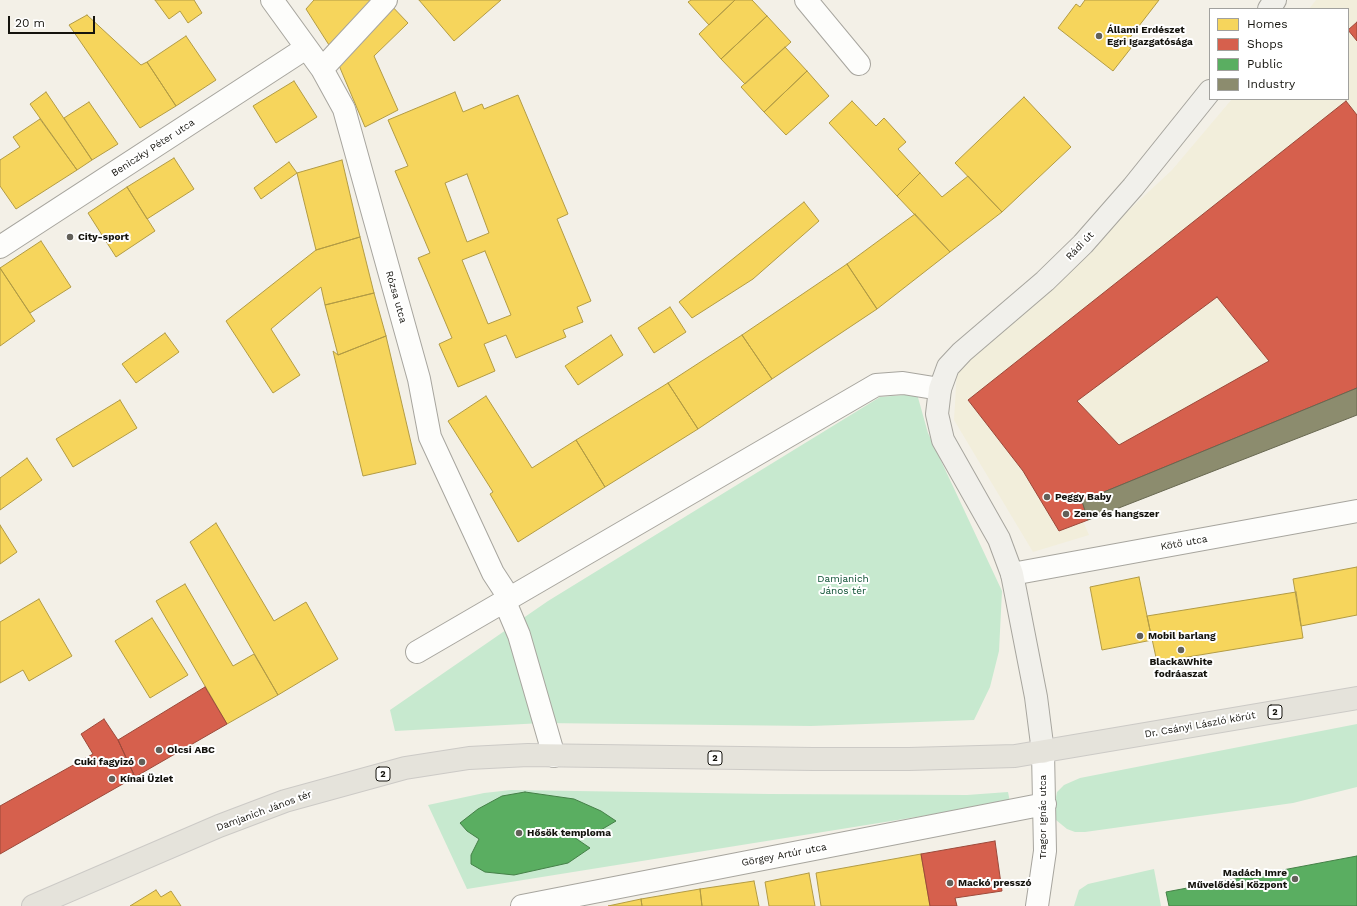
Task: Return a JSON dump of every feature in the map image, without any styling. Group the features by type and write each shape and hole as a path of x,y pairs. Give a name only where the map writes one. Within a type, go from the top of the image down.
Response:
{"main road":[{"name":"Dr. Csányi László körút","path":"1043,752 1357,698"},
{"name":"Damjanich János tér","path":"33,906 219,826 285,801 405,768 469,758 528,755 909,759 1015,756 1043,752"}],"street":[{"name":"Rózsa utca","path":"272,0 322,69 344,109 419,379 430,437 507,601"},
{"path":"322,69 386,0"},
{"path":"806,0 860,64"},
{"name":"Beniczky Péter utca","path":"0,247 306,48"},
{"name":"Rádi út","path":"940,389 948,368 962,352 1045,281 1083,244 1133,187 1209,92"},
{"path":"418,652 876,385 903,383 940,389 937,414 943,440 999,539 1012,574 1036,697 1043,752"},
{"name":"Kötő utca","path":"1012,574 1357,511"},
{"path":"507,601 519,635 554,756"},
{"name":"Tragor Ignác utca","path":"1036,906 1045,851 1043,752"},
{"name":"Görgey Artúr utca","path":"522,906 545,904 1045,804"}],"shaded area":[{"path":"1316,0 1357,0 1357,381 1073,498 1089,535 1033,552 954,420 957,370 1172,170 1231,100 1349,100 1349,8 1310,8"}],"green space":[{"name":"Damjanich János tér","path":"917,394 928,433 1002,591 999,651 990,687 974,720 811,726 542,723 395,731 390,710 548,601 880,397"},
{"path":"1357,724 1357,787 1293,803 1085,832 1075,832 1067,829 1056,820 1054,808 1057,792 1064,785 1080,778"},
{"path":"511,790 967,795 1008,792 1010,802 467,889 428,805 484,793"},
{"path":"1154,869 1161,906 1074,906 1079,890 1088,884"}],"building: Homes":[{"path":"155,0 194,0 202,13 188,23 180,11 169,19"},
{"path":"314,0 371,0 329,45 306,9"},
{"path":"419,0 501,0 454,41"},
{"path":"691,0 735,0 709,25 688,2"},
{"path":"735,0 752,0 767,16 721,59 699,34"},
{"name":"Állami Erdészet Egri Igazgatósága","path":"1085,0 1159,0 1125,44 1131,48 1113,71 1058,28 1076,4 1080,7"},
{"path":"387,1 408,23 374,56 398,110 365,127 335,56"},
{"path":"87,15 141,65 147,62 176,106 140,128 69,25"},
{"path":"767,16 791,42 745,84 721,59"},
{"path":"186,36 216,80 176,106 147,62"},
{"path":"785,47 807,71 764,112 741,87"},
{"path":"807,71 829,96 786,135 764,112"},
{"path":"294,81 317,117 276,143 253,106"},
{"path":"46,92 92,160 77,170 30,104"},
{"path":"455,92 463,112 482,104 484,109 518,95 568,214 557,219 591,301 577,307 583,322 563,330 566,337 516,358 506,335 484,344 495,371 458,387 439,344 452,338 418,258 430,253 395,171 408,166 388,120","holes":["467,174 489,233 467,242 445,183","485,251 511,315 488,324 462,260"]},
{"path":"1024,97 1071,147 1002,212 955,163"},
{"path":"852,101 876,126 884,118 906,142 898,149 920,173 897,196 829,123"},
{"path":"89,102 118,144 92,160 64,118"},
{"path":"40,119 77,170 16,209 0,186 0,160 20,147 13,137"},
{"path":"174,158 194,189 147,219 127,187"},
{"path":"342,160 360,237 316,250 297,173"},
{"path":"289,162 297,173 261,199 254,188"},
{"path":"920,173 942,197 968,176 1002,212 950,252 897,196"},
{"path":"127,187 155,231 116,257 88,213"},
{"path":"804,202 819,221 753,279 692,318 679,302"},
{"path":"915,214 950,252 877,309 847,264"},
{"path":"360,237 374,293 325,305 321,287 271,329 300,375 273,393 226,321 316,250"},
{"path":"41,241 71,287 30,313 0,268"},
{"path":"847,264 877,309 772,379 742,335"},
{"path":"0,268 35,321 0,346"},
{"path":"374,293 386,336 338,355 325,305"},
{"path":"670,307 686,332 654,353 638,328"},
{"path":"165,333 179,352 136,383 122,364"},
{"path":"611,335 623,355 578,385 565,366"},
{"path":"742,335 772,379 698,429 668,383"},
{"path":"386,336 416,464 363,476 333,351 338,355"},
{"path":"668,383 698,429 605,487 576,440"},
{"path":"486,396 532,468 576,440 605,487 518,542 490,494 493,492 448,421"},
{"path":"120,400 137,428 73,467 56,439"},
{"path":"27,458 42,480 0,510 0,478"},
{"path":"216,523 274,621 306,602 338,659 278,695 190,542"},
{"path":"0,525 17,552 0,564"},
{"path":"1357,567 1357,615 1301,626 1293,579"},
{"path":"1139,577 1152,640 1102,650 1090,587"},
{"path":"185,584 233,666 254,654 278,695 227,724 156,601"},
{"path":"1296,592 1303,638 1157,662 1147,616"},
{"path":"39,599 72,656 29,681 23,670 0,683 0,622"},
{"path":"152,618 188,675 150,698 115,641"},
{"path":"921,854 930,906 821,906 816,873"},
{"path":"809,873 815,906 769,906 765,882"},
{"path":"754,881 759,906 702,906 700,889"},
{"path":"700,889 702,906 642,906 641,899"},
{"path":"156,890 161,897 171,891 181,906 130,906"},
{"path":"641,899 642,906 608,906"}],"building: Shops":[{"path":"1357,22 1357,41 1349,31 1349,29"},
{"path":"1346,101 1357,115 1357,388 1082,501 1088,520 1059,531 1023,471 968,400","holes":["1217,297 1269,361 1119,445 1077,401"]},
{"path":"205,687 227,724 135,777 118,740"},
{"path":"104,719 118,740 135,777 0,854 0,806 93,754 81,734"},
{"path":"995,841 1002,891 955,898 957,906 930,906 921,854"}],"building: Public":[{"name":"Hősök temploma","path":"525,792 574,799 601,811 616,821 594,834 565,831 590,848 568,863 514,875 485,872 471,864 471,855 479,839 467,831 460,823 478,809 502,796"},
{"name":"Madách Imre Művelődési Központ","path":"1357,856 1357,906 1169,906 1166,892"}],"building: Industry":[{"path":"1357,388 1357,415 1088,520 1082,501"}],"place":[{"name":"Állami Erdészet Egri Igazgatósága","path":"1099,36"},
{"name":"City-sport","path":"70,237"},
{"name":"Peggy Baby","path":"1047,497"},
{"name":"Zene és hangszer","path":"1066,514"},
{"name":"Mobil barlang","path":"1140,636"},
{"name":"Black&White fodráaszat","path":"1181,650"},
{"name":"Olcsi ABC","path":"159,750"},
{"name":"Cuki fagyizó","path":"142,762"},
{"name":"Kínai Üzlet","path":"112,779"},
{"name":"Hősök temploma","path":"519,833"},
{"name":"Madách Imre Művelődési Központ","path":"1295,879"},
{"name":"Mackó presszó","path":"950,883"}]}
